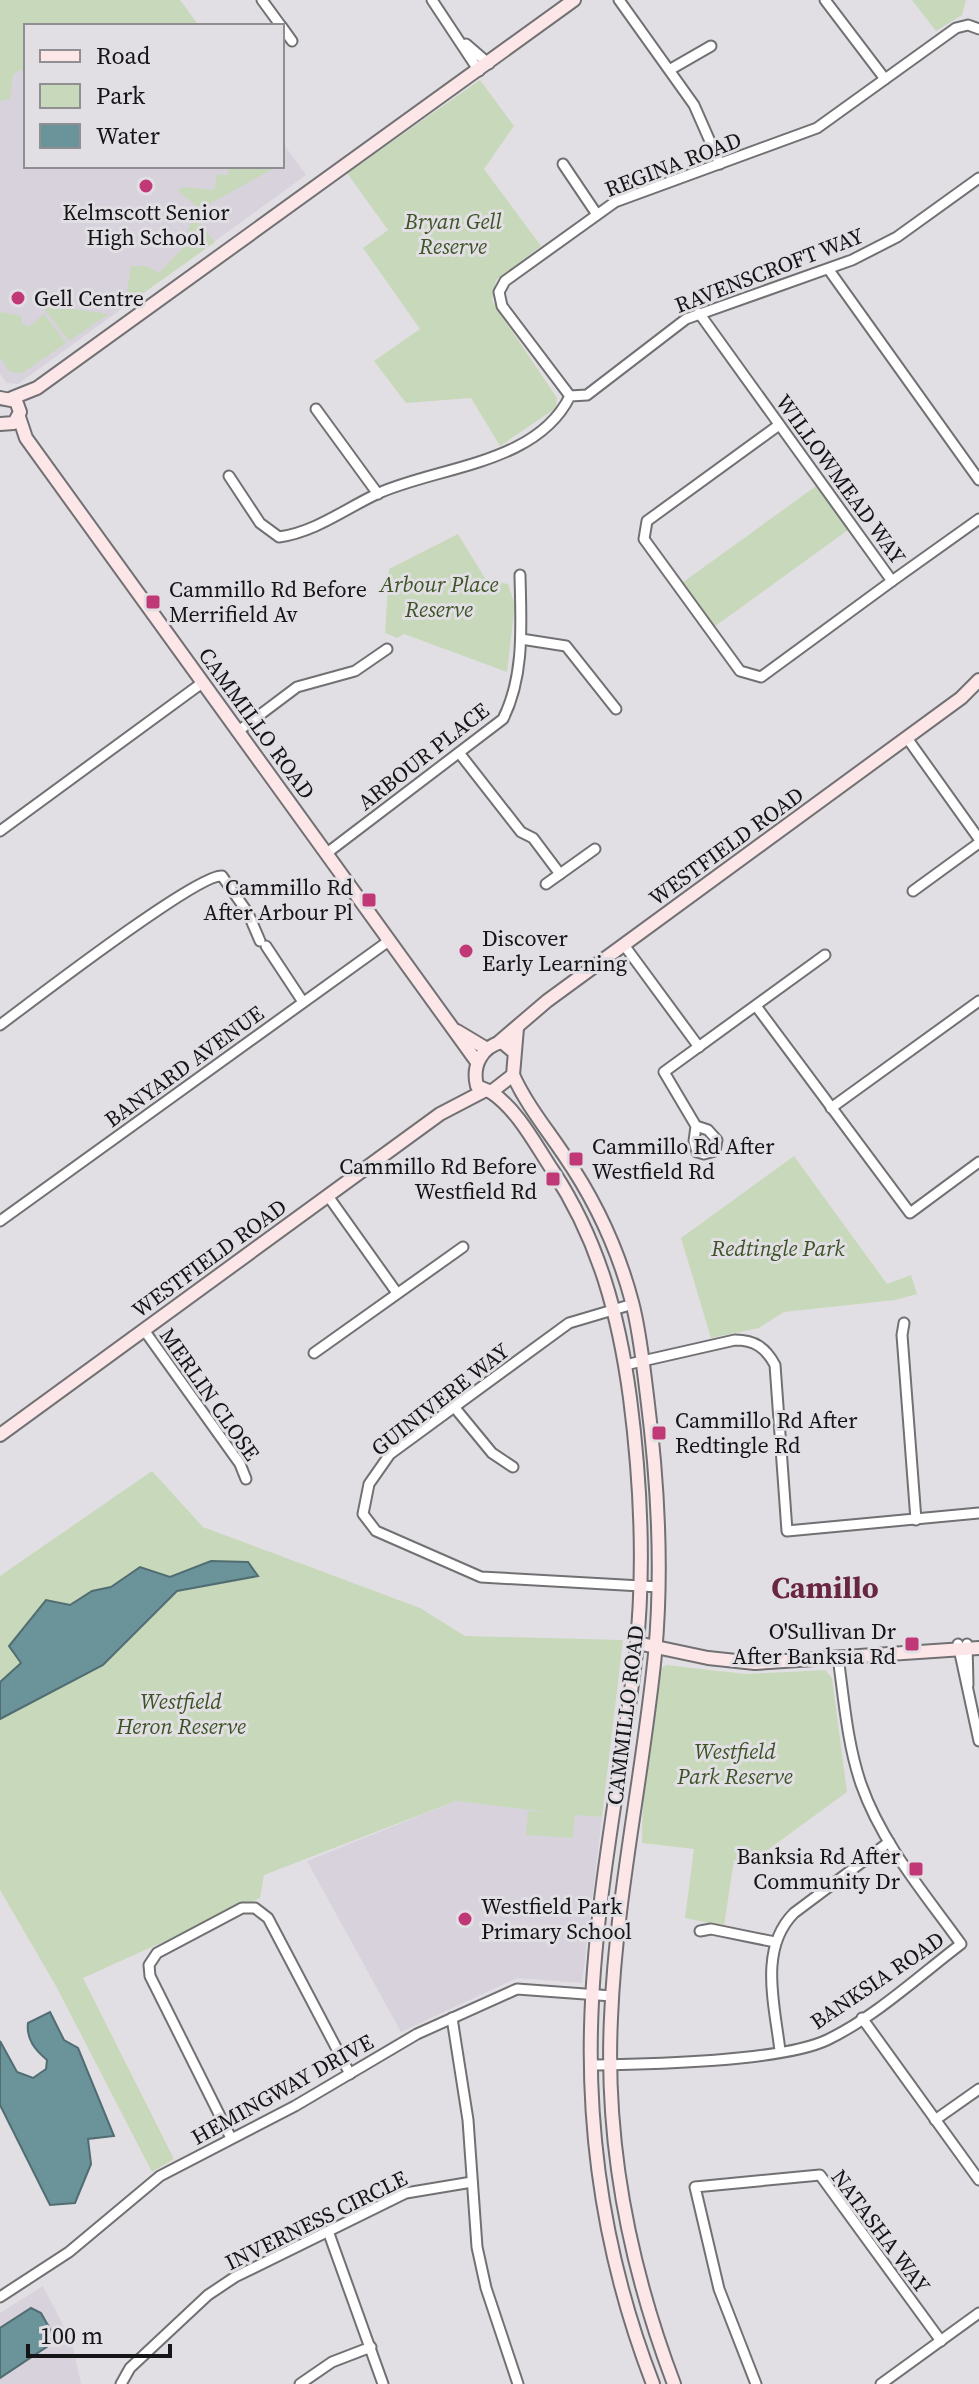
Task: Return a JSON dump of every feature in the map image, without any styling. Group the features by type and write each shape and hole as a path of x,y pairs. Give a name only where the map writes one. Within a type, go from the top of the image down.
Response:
{"main road":[{"path":"4,397 37,388 448,90 455,79 482,65 574,0"},
{"path":"4,424 20,414 37,388"},
{"name":"CAMMILLO ROAD","path":"4,397 20,414 26,438 477,1062"},
{"name":"CAMMILLO ROAD","path":"4,424 26,438"},
{"name":"WESTFIELD ROAD","path":"499,1042 624,945 961,698 979,680"},
{"name":"WESTFIELD ROAD","path":"961,698 979,689"},
{"path":"514,1052 507,1044 499,1042 487,1049 477,1062 475,1079 488,1092 513,1075 517,1028"},
{"name":"CAMMILLO ROAD","path":"457,1031 487,1049"},
{"name":"CAMMILLO ROAD","path":"513,1075 522,1096 566,1156 605,1222 633,1304 655,1461 659,1587 655,1650 612,1996 610,2065 618,2165 628,2223 648,2315 673,2380"},
{"name":"WESTFIELD ROAD","path":"0,1435 440,1114 475,1079"},
{"name":"CAMMILLO ROAD","path":"488,1092 509,1107 564,1187 600,1259 615,1308 625,1365 641,1505 640,1587 636,1648 593,1996 591,2065 596,2154 610,2242 623,2296 652,2384"},
{"name":"WESTFIELD ROAD","path":"440,1114 488,1092"},
{"path":"636,1648 755,1663 926,1649 939,1644 968,1646"}],"street":[{"path":"262,0 280,24"},
{"path":"432,0 482,65"},
{"path":"619,0 694,105 720,164"},
{"path":"825,0 885,79"},
{"name":"REGINA ROAD","path":"570,396 502,306 499,292 505,281 615,202 817,128 956,28 968,25 979,29"},
{"path":"284,30 292,41"},
{"path":"671,69 711,46"},
{"path":"563,164 596,213"},
{"name":"RAVENSCROFT WAY","path":"229,476 260,523 279,537 300,534 378,494 512,449 557,417 570,396 587,395 663,334 699,313 829,270 897,237 979,178"},
{"path":"829,270 979,480"},
{"name":"WILLOWMEAD WAY","path":"699,313 892,581 979,519"},
{"path":"316,409 378,494"},
{"path":"779,425 647,521 644,539 693,610 740,671 761,677 892,581"},
{"name":"ARBOUR PLACE","path":"327,853 503,719 514,697 521,639 520,575"},
{"path":"521,639 566,646 616,709"},
{"path":"237,732 297,687 355,671 387,649"},
{"path":"0,831 202,683"},
{"path":"907,738 979,841 913,891"},
{"path":"460,754 521,832 533,838 560,874"},
{"path":"546,884 595,849"},
{"path":"0,1025 181,893 214,875 222,876 248,913 263,944 303,1002"},
{"name":"BANYARD AVENUE","path":"0,1221 390,940"},
{"path":"624,945 699,1047"},
{"path":"696,1126 664,1072 825,955"},
{"path":"831,1108 979,1001"},
{"path":"756,1006 910,1213 979,1162"},
{"path":"328,1196 397,1293"},
{"path":"314,1353 463,1247"},
{"name":"GUINIVERE WAY","path":"633,1304 569,1323 378,1467 363,1501 363,1514 370,1526 489,1579 659,1587"},
{"path":"904,1323 902,1335 916,1520"},
{"name":"MERLIN CLOSE","path":"144,1330 240,1464 246,1479"},
{"path":"625,1365 735,1340 751,1342 768,1351 775,1365 787,1531 979,1513"},
{"path":"455,1408 492,1453 513,1467"},
{"path":"968,1646 967,1689 979,1741"},
{"name":"BANKSIA ROAD","path":"591,2065 780,2051 818,2044 862,2018 961,1944 889,1842 862,1786 853,1758 838,1657"},
{"path":"780,2051 772,1970 775,1942 794,1913 889,1842"},
{"path":"231,2138 150,1976 149,1965 157,1953 242,1908 260,1910 268,1918 350,2074"},
{"path":"700,1931 711,1929 775,1942"},
{"name":"HEMINGWAY DRIVE","path":"0,2297 69,2252 160,2176 350,2074 417,2034 517,1989 612,1996"},
{"path":"452,2018 468,2120 477,2247 486,2288 518,2384"},
{"path":"862,2018 979,2180"},
{"path":"935,2120 979,2089"},
{"name":"NATASHA WAY","path":"756,2384 719,2289 695,2187 820,2175 941,2341"},
{"name":"INVERNESS CIRCLE","path":"121,2384 130,2368 222,2285 416,2190 472,2182"},
{"path":"328,2231 383,2384"},
{"path":"881,2384 979,2313"},
{"path":"300,2384 332,2362 371,2347"},
{"path":"652,2384 673,2380"}],"shaded area":[{"name":"Kelmscott Senior High School","path":"0,0 180,0 198,24 24,24 24,168 284,168 284,145 306,175 18,384 7,383 0,374"},
{"name":"Westfield Park Primary School","path":"456,1801 602,1817 582,1983 517,1978 401,2032 307,1861"},
{"path":"43,2286 72,2343 81,2384 0,2384 0,2313"}],"green space":[{"path":"0,0 180,0 198,24 24,24 24,71 13,75 10,99 0,101"},
{"path":"912,0 966,0 962,15 936,31"},
{"name":"Bryan Gell Reserve","path":"480,80 514,126 484,169 541,246 496,280 492,301 557,398 556,408 500,446 471,398 406,403 374,361 420,329 363,248 388,230 347,173"},
{"path":"229,168 274,168 200,209 177,190 185,187 214,190 217,174 228,175"},
{"path":"193,216 215,242 131,302 126,298 131,266 147,266 159,273 181,250"},
{"path":"46,305 109,314 69,341 44,309"},
{"path":"0,312 22,316 22,323 29,327 44,314 66,343 22,373 10,372 0,357"},
{"path":"816,486 848,530 714,627 682,583"},
{"name":"Arbour Place Reserve","path":"458,534 486,580 508,584 515,605 507,672 404,634 397,638 385,633 389,569"},
{"name":"Redtingle Park","path":"794,1156 887,1284 911,1275 917,1294 895,1300 784,1312 759,1328 711,1338 681,1238"},
{"name":"Westfield Heron Reserve","path":"152,1471 203,1527 420,1608 465,1636 623,1640 602,1817 575,1815 573,1838 526,1835 528,1811 549,1812 456,1801 264,1875 260,1898 83,1978 174,2159 152,2172 56,1986 0,1890 0,1576"},
{"name":"Westfield Park Reserve","path":"666,1665 746,1674 825,1670 832,1678 847,1792 751,1862 734,1860 724,1926 685,1918 694,1849 642,1843 643,1785 660,1669"}],"water":[{"path":"211,1561 248,1562 258,1576 177,1591 103,1665 0,1719 0,1682 21,1663 9,1646 46,1600 70,1605 92,1591 111,1587 140,1567 170,1577"},
{"path":"50,2012 64,2040 78,2048 114,2136 88,2139 91,2164 75,2203 50,2205 0,2105 0,2041 17,2072 33,2078 46,2069 47,2060 32,2044 28,2023"},
{"path":"31,2308 41,2313 53,2334 48,2346 0,2378 0,2328"}],"place":[{"name":"Kelmscott Senior High School","path":"146,186"},
{"name":"Gell Centre","path":"18,298"},
{"name":"Cammillo Rd Before Merrifield Av","path":"153,602"},
{"name":"Cammillo Rd After Arbour Pl","path":"369,900"},
{"name":"Discover Early Learning","path":"466,951"},
{"name":"Cammillo Rd After Westfield Rd","path":"576,1159"},
{"name":"Cammillo Rd Before Westfield Rd","path":"553,1179"},
{"name":"Cammillo Rd After Redtingle Rd","path":"659,1433"},
{"name":"O'Sullivan Dr After Banksia Rd","path":"912,1644"},
{"name":"Banksia Rd After Community Dr","path":"916,1869"},
{"name":"Westfield Park Primary School","path":"465,1919"}],"district":[{"name":"Camillo","path":"825,1588"}]}
